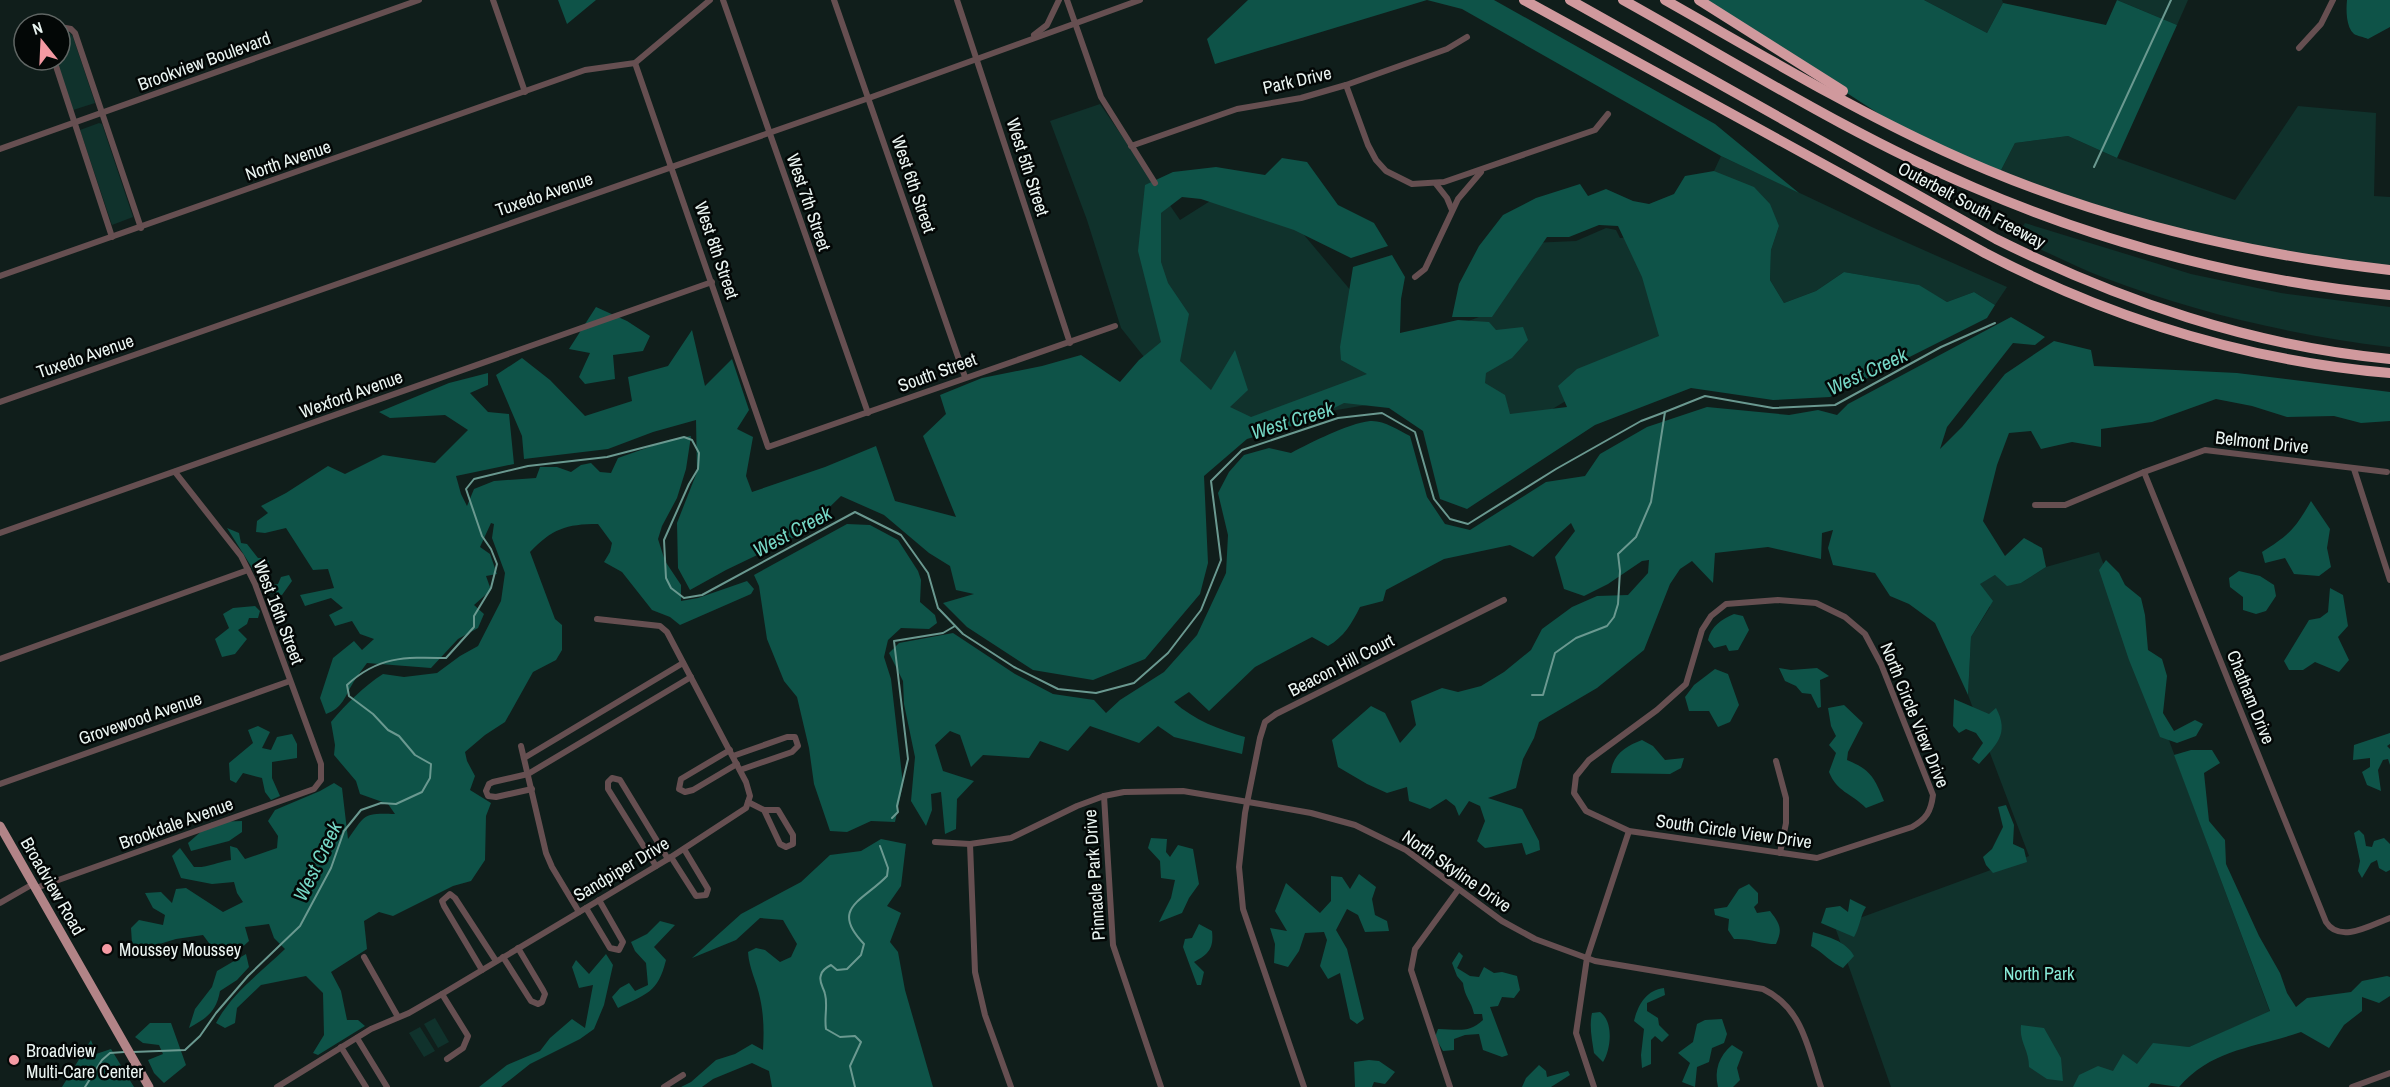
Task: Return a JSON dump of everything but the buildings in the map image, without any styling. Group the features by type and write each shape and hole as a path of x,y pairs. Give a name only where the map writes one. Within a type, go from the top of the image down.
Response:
{"highway":[{"path":"1524,0 1985,253 2056,288 2135,319 2214,343 2310,363 2390,373"},
{"name":"Outerbelt South Freeway","path":"1570,0 1996,239 2074,276 2163,311 2240,333 2326,351 2390,359"},
{"name":"Outerbelt South Freeway","path":"1623,0 1854,129 1938,171 2040,214 2098,235 2209,266 2320,287 2390,295"},
{"path":"1665,0 1914,136 1999,174 2133,221 2261,251 2390,270"},
{"path":"1699,0 1914,136"}],"main road":[{"name":"Broadview Road","path":"0,826 149,1087"}],"street":[{"name":"Brookview Boulevard","path":"0,149 419,0"},
{"path":"493,0 525,92"},
{"path":"635,63 710,0"},
{"name":"West 7th Street","path":"723,0 868,413"},
{"name":"West 6th Street","path":"834,0 965,377"},
{"name":"West 5th Street","path":"957,0 1070,343"},
{"path":"1026,40 1047,25 1059,0"},
{"path":"1067,0 1101,97 1155,183"},
{"name":"Tuxedo Avenue","path":"0,402 671,165 869,98 1140,0"},
{"path":"2299,48 2321,24 2333,0"},
{"path":"72,31 75,33 103,113 141,228"},
{"name":"Park Drive","path":"1131,146 1237,109 1300,98 1346,85 1447,49 1467,37"},
{"name":"North Avenue","path":"0,276 585,70 635,63"},
{"name":"West 8th Street","path":"635,63 768,447"},
{"path":"58,72 112,237"},
{"path":"1346,85 1368,145 1376,160 1386,171 1412,184 1436,184 1595,130 1608,114"},
{"path":"1415,277 1425,269 1464,190 1484,169"},
{"path":"1436,184 1447,198 1452,211"},
{"name":"Wexford Avenue","path":"0,533 712,282"},
{"name":"South Street","path":"768,447 1115,326"},
{"name":"Belmont Drive","path":"2035,505 2065,505 2144,472 2205,450 2387,472"},
{"path":"2354,469 2390,580"},
{"name":"West 16th Street","path":"175,472 241,556 255,584 321,764 321,780"},
{"name":"Chatham Drive","path":"2144,472 2326,922 2333,930 2347,933 2390,918"},
{"path":"0,658 248,570"},
{"name":"Beacon Hill Court","path":"1248,802 1265,722 1276,714 1504,600"},
{"name":"North Circle View Drive","path":"1574,793 1576,776 1589,760 1657,710 1686,684 1702,630 1711,616 1726,604 1778,600 1816,603 1845,617 1865,634 1881,664 1933,795 1929,813"},
{"path":"597,620 660,627 667,632 749,790 748,802 764,810 778,810 793,835 793,844 786,847 780,844 764,810"},
{"path":"524,758 683,663"},
{"path":"532,789 495,797 486,794 487,787 493,782 528,774 691,677"},
{"name":"Grovewood Avenue","path":"0,784 290,681"},
{"path":"788,737 795,737 798,746 792,752 738,767 693,790 685,792 680,789 681,779 731,753 788,737"},
{"path":"521,747 546,853 579,912"},
{"path":"1776,761 1786,798 1786,823 1780,853"},
{"path":"656,866 608,789 608,782 612,778 620,780 696,897 706,895 708,889 684,849"},
{"name":"Brookdale Avenue","path":"0,903 35,886 314,789 321,780"},
{"name":"North Skyline Drive","path":"935,842 970,844 1011,838 1077,806 1104,796 1154,790 1183,791 1248,802 1311,813 1355,825 1406,850 1502,921 1535,939 1587,958 1673,975 1763,989 1777,996 1786,1003 1798,1020 1821,1087"},
{"name":"South Circle View Drive","path":"1574,793 1586,812 1629,831 1817,858 1912,827 1929,813"},
{"name":"Pinnacle Park Drive","path":"1104,796 1113,945 1161,1087"},
{"name":"Sandpiper Drive","path":"278,1087 341,1047 442,994 656,866 742,812 748,802"},
{"path":"1248,802 1239,867 1243,909 1304,1087"},
{"path":"1594,1087 1575,1033 1587,958 1629,831"},
{"path":"970,844 975,972 985,1015 1011,1087"},
{"path":"1449,1087 1411,970 1415,949 1458,890"},
{"path":"482,970 444,906 442,901 450,894 455,898 496,961"},
{"path":"586,908 610,948 619,950 623,942 599,900"},
{"path":"503,957 531,1001 538,1004 542,1002 545,994 518,948"},
{"path":"364,957 398,1017"},
{"path":"442,994 468,1036 463,1048 447,1059"},
{"path":"357,1038 387,1087"},
{"path":"341,1047 366,1087"},
{"path":"2352,1087 2390,1073"},
{"path":"664,1087 683,1076"}],"green space":[{"path":"558,0 596,0 567,24"},
{"path":"1248,0 1427,0 1215,64 1207,39"},
{"path":"1427,0 1494,0 1715,124 1799,193 1721,156 1462,9"},
{"path":"1704,0 1924,0 1987,33 2003,3 2106,25 2117,0 2177,25 2117,158 2068,136 2015,143 1999,174 1913,136"},
{"path":"1924,0 2002,0 2003,3 1987,33"},
{"path":"2117,0 2188,0 2177,25"},
{"path":"2347,0 2390,0 2390,27 2368,39 2354,34 2348,23"},
{"path":"72,36 95,103 73,110 60,72 72,72"},
{"path":"1100,104 1180,220 1226,191 1294,223 1399,348 1484,315 1531,243 1576,241 1606,228 1616,230 1620,238 1659,235 1671,338 1529,423 1408,398 1254,424 1206,435 1121,328 1087,220 1050,121"},
{"path":"2298,106 2376,113 2374,196 2390,197 2390,270 2214,242 1999,174 2015,143 2068,136 2117,158 2235,200"},
{"path":"102,124 133,217 112,225 80,130"},
{"path":"1721,156 2007,287 1995,305 1974,292 1947,302 1918,285 1844,272 1816,291 1784,303 1770,280 1771,250 1779,226 1714,171"},
{"path":"1282,158 1307,162 1338,205 1374,223 1388,246 1351,258 1294,230 1201,199 1182,197 1161,213 1161,262 1168,283 1189,314 1180,361 1211,390 1235,350 1248,390 1230,407 1251,417 1367,374 1341,360 1340,347 1353,267 1392,255 1405,277 1401,299 1400,333 1458,320 1489,322 1496,330 1523,327 1528,340 1512,358 1486,373 1485,383 1505,395 1510,414 1567,407 1558,386 1577,369 1659,336 1642,277 1618,226 1599,225 1569,237 1547,237 1492,317 1452,317 1459,284 1479,246 1503,215 1536,198 1580,184 1588,196 1606,189 1633,201 1649,204 1674,194 1685,176 1714,171 1754,187 1770,204 1779,226 1771,250 1770,280 1784,303 1816,291 1844,272 1919,285 1947,302 1974,292 1995,305 1987,318 1830,397 1773,400 1691,388 1595,425 1467,509 1440,499 1423,431 1389,408 1344,403 1306,422 1247,439 1204,476 1208,563 1200,594 1145,659 1093,680 1033,670 967,627 943,603 974,594 956,590 950,566 929,553 884,515 841,496 803,533 690,590 678,568 677,523 697,472 696,420 653,432 608,449 524,459 522,436 496,375 522,358 550,380 585,416 632,401 628,377 668,366 692,330 705,386 732,359 749,410 737,429 753,437 746,476 752,492 825,467 876,446 895,501 956,517 923,436 946,414 940,395 982,378 1042,366 1081,355 1120,382 1139,360 1161,342 1138,251 1145,185 1173,172 1216,167 1265,175"},
{"path":"2025,223 2191,274 2281,293 2390,307 2390,347 2317,336 2245,321 2140,291 2084,269 2021,240 2018,234"},
{"path":"596,307 627,321 650,336 643,351 613,355 615,379 585,384 579,377 590,353 569,349"},
{"path":"2011,317 2045,337 2035,345 2013,343 1947,427 1940,449 1962,427 2005,374 2054,341 2091,350 2094,366 2237,373 2390,392 2390,421 2361,423 2334,416 2287,417 2252,406 2216,399 2152,422 2101,429 2101,447 2072,442 2041,449 2031,431 2009,433 1997,465 1983,521 2005,556 2024,538 2042,548 2046,567 2021,583 2007,586 1995,575 1980,584 1993,601 1971,637 1968,695 1935,623 1909,604 1890,596 1875,573 1833,565 1828,548 1833,530 1822,533 1821,559 1768,547 1715,553 1713,583 1692,561 1680,569 1670,584 1644,650 1597,688 1539,722 1523,759 1516,788 1488,798 1522,809 1539,841 1540,850 1526,855 1522,843 1485,848 1477,841 1485,821 1480,806 1469,801 1459,816 1455,806 1446,799 1430,809 1409,801 1407,787 1387,793 1338,767 1332,740 1371,706 1385,713 1400,743 1416,725 1411,701 1442,688 1458,692 1481,686 1504,672 1531,650 1542,629 1572,607 1597,596 1628,595 1648,573 1649,560 1642,561 1608,584 1584,596 1564,589 1555,557 1575,531 1571,523 1533,557 1510,545 1444,559 1386,590 1383,601 1360,607 1347,629 1328,646 1312,637 1255,667 1209,711 1189,692 1174,702 1208,724 1245,737 1242,754 1174,737 1158,726 1139,743 1090,726 1068,751 1040,741 1029,758 983,755 971,767 960,735 950,731 935,745 943,771 974,781 957,799 956,829 945,834 941,792 931,794 932,810 926,826 911,801 915,757 904,704 903,681 889,653 899,643 953,633 1015,674 1053,694 1094,700 1106,713 1120,700 1164,672 1197,635 1226,573 1228,535 1218,493 1229,472 1244,455 1269,448 1291,453 1351,426 1370,421 1386,424 1410,436 1427,497 1445,524 1470,530 1546,482 1585,476 1600,454 1647,427 1707,407 1789,415 1818,410 1837,415 1848,404"},
{"path":"488,373 488,385 470,393 488,412 509,414 514,464 456,476 467,506 474,489 494,481 536,478 540,467 557,467 571,472 581,465 591,463 600,472 611,473 618,458 669,440 691,436 686,469 677,498 662,526 658,539 665,561 681,585 681,601 698,598 747,581 754,589 751,594 680,625 670,617 652,610 622,572 604,562 612,543 598,524 560,529 545,538 530,552 555,619 562,625 562,650 556,660 533,672 505,722 465,752 475,776 470,790 491,803 486,816 485,860 471,881 453,886 393,916 379,912 364,921 367,949 331,972 341,991 347,1020 358,1020 365,1026 318,1055 313,1053 324,1035 323,993 306,976 261,985 237,1008 235,1023 225,1028 216,1023 230,1002 285,949 274,938 269,924 245,927 249,941 236,953 215,951 203,935 176,939 146,948 132,943 131,928 139,920 163,925 165,915 153,908 145,893 161,892 172,903 176,889 186,888 223,912 243,902 234,882 212,884 181,878 172,856 180,848 194,867 199,867 231,860 230,846 237,848 245,859 277,848 278,836 268,821 275,810 334,783 342,788 348,839 366,817 377,814 395,814 388,804 360,794 356,781 334,755 335,745 331,722 355,696 383,674 404,677 437,673 478,646 501,601 505,573 492,538 494,524 491,523 480,547 490,554 497,574 486,576 491,590 474,605 484,614 478,628 458,639 431,668 367,663 340,705 326,714 320,698 333,658 354,641 362,650 374,639 360,634 352,621 335,626 329,615 343,608 331,598 305,606 300,595 334,588 328,569 313,570 286,528 265,533 256,532 257,521 268,513 261,506 328,466 345,474 383,455 435,463 468,430 445,415 390,418 379,412 449,383"},
{"path":"2311,501 2330,529 2327,548 2331,567 2319,576 2294,574 2285,558 2265,563 2262,552 2291,531"},
{"path":"847,524 870,525 898,540 918,571 921,580 920,602 935,615 937,623 929,629 901,628 888,640 884,657 891,679 903,784 895,822 871,821 847,832 830,831 814,784 809,748 797,697 784,681 767,639 759,586 754,575"},
{"path":"227,528 239,533 241,543 247,544 258,558 267,558 270,565 262,568 273,585 278,584 281,577 289,575 292,581 282,595 268,593"},
{"name":"North Park","path":"2099,552 2270,1012 2189,1047 2173,1046 2153,1059 2087,1087 1891,1087 1835,927 2029,856 1968,695 1971,637 1990,607 1979,584 1995,575 2021,583 2046,567"},
{"path":"2106,560 2119,573 2125,585 2141,598 2148,650 2162,659 2167,676 2163,713 2174,731 2195,720 2203,724 2196,736 2177,743 2160,737 2129,660 2099,570"},
{"path":"2239,571 2260,576 2274,585 2276,596 2266,611 2256,614 2243,610 2243,597 2230,587 2229,578"},
{"path":"2330,588 2343,595 2348,626 2338,637 2349,660 2339,672 2315,662 2303,670 2289,670 2284,661 2309,620 2320,618 2328,612"},
{"path":"255,606 260,611 258,618 249,618 247,624 238,630 247,639 235,654 222,657 215,639 229,628 223,614 233,608"},
{"path":"1734,614 1743,616 1749,630 1738,650 1729,651 1726,645 1714,648 1708,640 1714,627"},
{"path":"1779,668 1791,670 1817,668 1829,676 1820,680 1821,707 1818,708 1811,694 1802,693 1796,686 1785,681"},
{"path":"1715,669 1728,674 1739,705 1730,722 1718,727 1709,711 1689,711 1685,697 1694,685"},
{"path":"1954,699 1989,714 1996,708 2000,717 2002,725 1999,739 1979,764 1972,759 1983,743 1976,733 1966,729 1959,733 1953,726"},
{"path":"1844,705 1863,723 1848,752 1847,760 1862,767 1871,775 1884,801 1866,808 1840,788 1829,772 1836,753 1829,745 1836,736 1831,726 1828,708"},
{"path":"258,726 270,732 262,748 271,750 277,737 292,734 297,744 297,758 272,762 272,778 280,796 271,800 265,792 262,778 243,773 236,783 230,780 229,763 253,743 248,730"},
{"path":"2390,733 2390,744 2387,746 2390,749 2390,765 2388,759 2383,760 2378,770 2381,791 2367,785 2362,772 2370,767 2370,758 2353,760 2354,745"},
{"path":"1642,740 1653,746 1665,760 1684,758 1681,768 1670,774 1611,773 1617,756"},
{"path":"2191,750 2212,750 2220,763 2204,773 2209,821 2225,840 2226,864 2259,936 2296,1007 2307,998 2351,992 2362,981 2387,976 2390,977 2390,996 2379,1003 2362,997 2362,1011 2344,1025 2329,1048 2301,1032 2220,1057 2192,1074 2179,1087 2151,1083 2148,1087 2073,1087 2079,1075 2098,1066 2113,1071 2123,1054 2137,1064 2153,1043 2189,1047 2270,1011 2174,755"},
{"path":"2006,805 2014,825 2013,844 2024,849 2027,862 1993,873 1983,857 1992,849 2003,827 1998,807"},
{"path":"242,821 242,832 229,841 191,851 188,843 212,822"},
{"path":"2359,830 2364,835 2366,846 2372,847 2374,841 2384,838 2390,844 2390,870 2386,872 2379,868 2377,860 2371,863 2362,878 2358,871 2360,861 2354,833"},
{"path":"1151,838 1167,839 1166,852 1170,857 1178,845 1193,849 1199,884 1182,913 1159,922 1171,898 1175,880 1161,878 1160,861 1148,848"},
{"path":"881,839 906,844 901,886 887,906 901,913 890,942 898,952 905,990 933,1087 772,1087 769,1071 752,1063 713,1079 702,1087 681,1087 691,1082 716,1060 735,1054 752,1044 763,1050 761,1005 748,952 756,948 765,950 780,962 791,957 797,944 783,920 760,918 736,940 692,958 741,914 801,882 830,855 861,851"},
{"path":"1359,874 1376,887 1372,899 1375,915 1387,921 1389,931 1365,932 1358,915 1347,909 1336,930 1347,949 1364,1019 1357,1024 1350,1019 1340,973 1328,979 1320,966 1327,940 1324,932 1305,933 1299,951 1288,967 1274,963 1275,944 1270,928 1287,931 1275,911 1286,883 1320,913 1331,901 1331,876 1342,877 1350,889"},
{"path":"1749,884 1758,893 1758,903 1754,907 1757,913 1770,911 1778,923 1780,930 1776,944 1734,939 1728,930 1729,919 1715,915 1714,909 1727,907 1739,889"},
{"path":"1850,899 1866,907 1854,937 1821,923 1826,908 1840,906 1848,912"},
{"path":"660,921 675,925 654,947 666,960 663,971 650,991 618,1008 612,997 620,988 629,983 635,991 648,985 646,963 635,951 631,942 647,934"},
{"path":"1199,924 1212,931 1212,942 1209,950 1194,962 1204,972 1201,985 1197,985 1183,947 1185,939 1192,938"},
{"path":"1813,932 1841,943 1854,956 1843,968 1838,966 1811,946"},
{"path":"1459,952 1463,956 1457,968 1470,976 1479,977 1484,967 1494,973 1502,972 1517,976 1520,990 1514,998 1502,997 1498,1006 1490,1007 1508,1055 1502,1057 1483,1050 1479,1034 1454,1039 1454,1050 1443,1051 1435,1037 1438,1029 1467,1029 1483,1020 1482,1014 1474,1014 1463,983 1457,976 1452,963"},
{"path":"246,954 249,967 237,980 220,991 210,1013 189,1028 195,1009 212,987 217,971"},
{"path":"606,954 613,965 604,1005 594,1029 580,1039 530,1064 501,1087 479,1087 507,1065 540,1051 550,1038 572,1019 585,1028 593,985 579,988 572,967 576,960 589,974"},
{"path":"1664,988 1665,995 1647,1003 1647,1011 1658,1018 1659,1025 1669,1035 1662,1042 1655,1036 1651,1040 1651,1064 1642,1068 1644,1029 1634,1021 1644,999 1652,992"},
{"path":"1600,1012 1608,1022 1610,1036 1603,1062 1594,1053 1591,1028 1592,1013"},
{"path":"435,1018 449,1042 438,1048 424,1024"},
{"path":"1722,1019 1727,1034 1724,1043 1712,1048 1709,1062 1697,1067 1695,1087 1682,1082 1690,1063 1678,1053 1693,1042 1697,1024 1705,1020"},
{"path":"150,1023 171,1023 186,1065 164,1083 154,1073 148,1060 163,1054 159,1045 143,1043 135,1037"},
{"path":"2021,1025 2044,1028 2061,1058 2063,1081 2047,1079 2029,1067 2021,1036"},
{"path":"420,1027 435,1051 424,1057 409,1033"},
{"path":"91,1040 96,1054 111,1049 134,1087 62,1087"},
{"path":"1732,1045 1743,1052 1737,1068 1740,1080 1733,1087 1718,1087 1719,1064"},
{"path":"1379,1061 1395,1072 1385,1084 1374,1082 1372,1087 1355,1087 1354,1062"},
{"path":"1539,1065 1546,1071 1547,1077 1568,1071 1570,1075 1551,1087 1522,1087 1526,1078"}],"waterway":[{"path":"2094,167 2171,0"},
{"name":"West Creek","path":"133,1052 185,1050 200,1036 216,1013 248,976 300,926 331,868 344,831 361,810 381,803 396,804 422,792 430,778 431,764 415,755 399,736 388,730 373,714 349,696 347,685 358,675 381,663 405,658 446,658 474,627 474,616 491,588 497,564 482,536 466,489 474,479 528,466 607,457 684,437 692,440 699,453 698,469 664,540 666,578 671,588 684,598 702,595 855,512 901,535 928,573 938,608 963,634 1014,667 1058,689 1096,693 1134,683 1168,653 1201,610 1221,560 1211,481 1242,450 1338,418 1382,413 1415,432 1434,499 1450,519 1468,524 1556,469 1641,421 1705,396 1773,408 1835,405 1941,347 1995,323"},
{"path":"1532,695 1543,695 1555,653 1576,638 1607,626 1614,617 1618,604 1620,571 1618,554 1636,537 1651,502 1665,412"},
{"path":"892,818 898,812 897,806 908,759 894,641 943,633 955,626"},
{"path":"855,1087 850,1066 861,1042 855,1036 840,1037 826,1029 826,998 820,978 822,972 829,966 837,970 847,969 861,955 864,944 849,922 850,913 853,906 887,876 888,868 880,846"},
{"name":"West Creek","path":"85,1087 102,1060 110,1053 124,1052"}],"place":[{"name":"Moussey Moussey","path":"107,949"},
{"name":"Broadview Multi-Care Center","path":"14,1060"}]}
